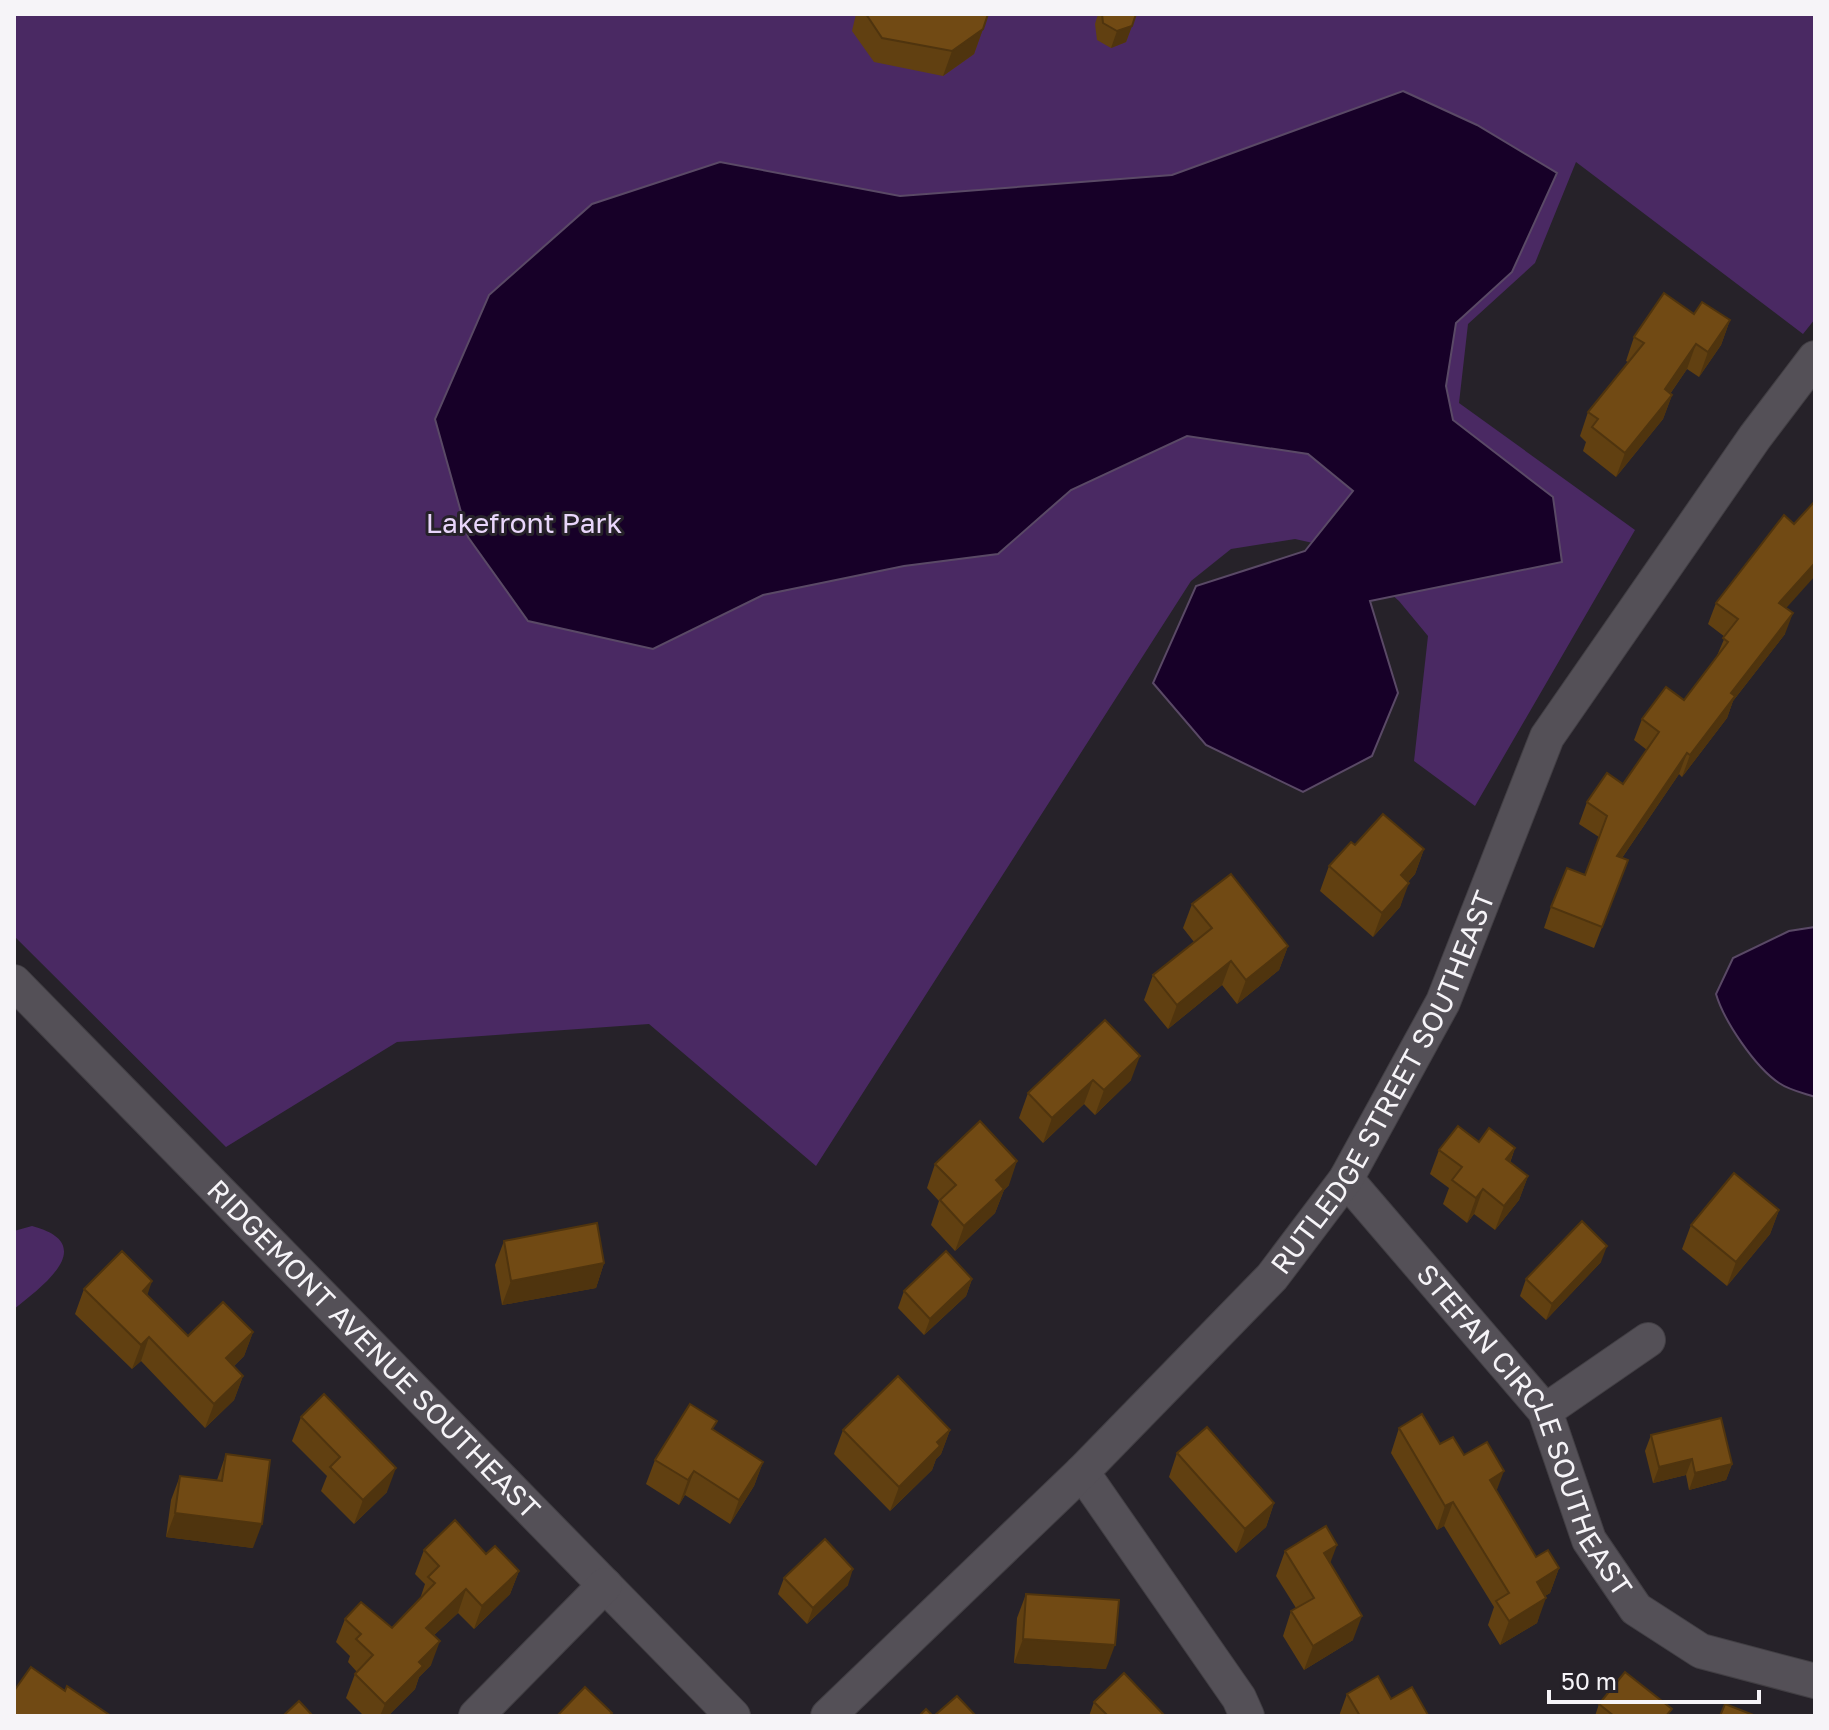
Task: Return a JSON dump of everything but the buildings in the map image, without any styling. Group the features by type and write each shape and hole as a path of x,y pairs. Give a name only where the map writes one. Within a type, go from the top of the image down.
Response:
{"street":[{"name":"RUTLEDGE STREET SOUTHEAST","path":"828,1716 1082,1472 1272,1277 1346,1179 1443,1002 1547,737 1755,437 1815,358"},
{"name":"RIDGEMONT AVENUE SOUTHEAST","path":"14,982 733,1716"},
{"name":"STEFAN CIRCLE SOUTHEAST","path":"1346,1179 1545,1411 1589,1540 1636,1609 1701,1651 1815,1681"},
{"path":"1545,1411 1648,1340"},
{"path":"1082,1472 1239,1698 1247,1716"},
{"path":"476,1716 605,1585"}],"green space":[{"name":"Lakefront Park","path":"14,14 1815,14 1815,319 1803,334 1576,162 1535,263 1468,324 1459,403 1635,530 1475,806 1414,761 1428,636 1399,601 1340,549 1295,539 1231,549 1191,581 816,1166 649,1024 397,1042 226,1147 14,936"},
{"path":"32,1226 52,1234 62,1243 64,1254 50,1277 14,1309 14,1231"}],"shaded area":[{"path":"1403,91 1477,125 1557,173 1512,272 1456,323 1446,386 1453,420 1553,497 1562,562 1370,601 1398,693 1372,756 1303,792 1206,745 1153,683 1196,586 1305,551 1353,491 1308,454 1187,436 1071,490 998,554 904,566 763,595 653,649 528,621 468,537 435,419 489,295 592,204 720,162 900,196 1172,175"},
{"path":"1815,927 1815,1097 1783,1085 1760,1066 1733,1030 1716,994 1733,958 1789,931"}]}
